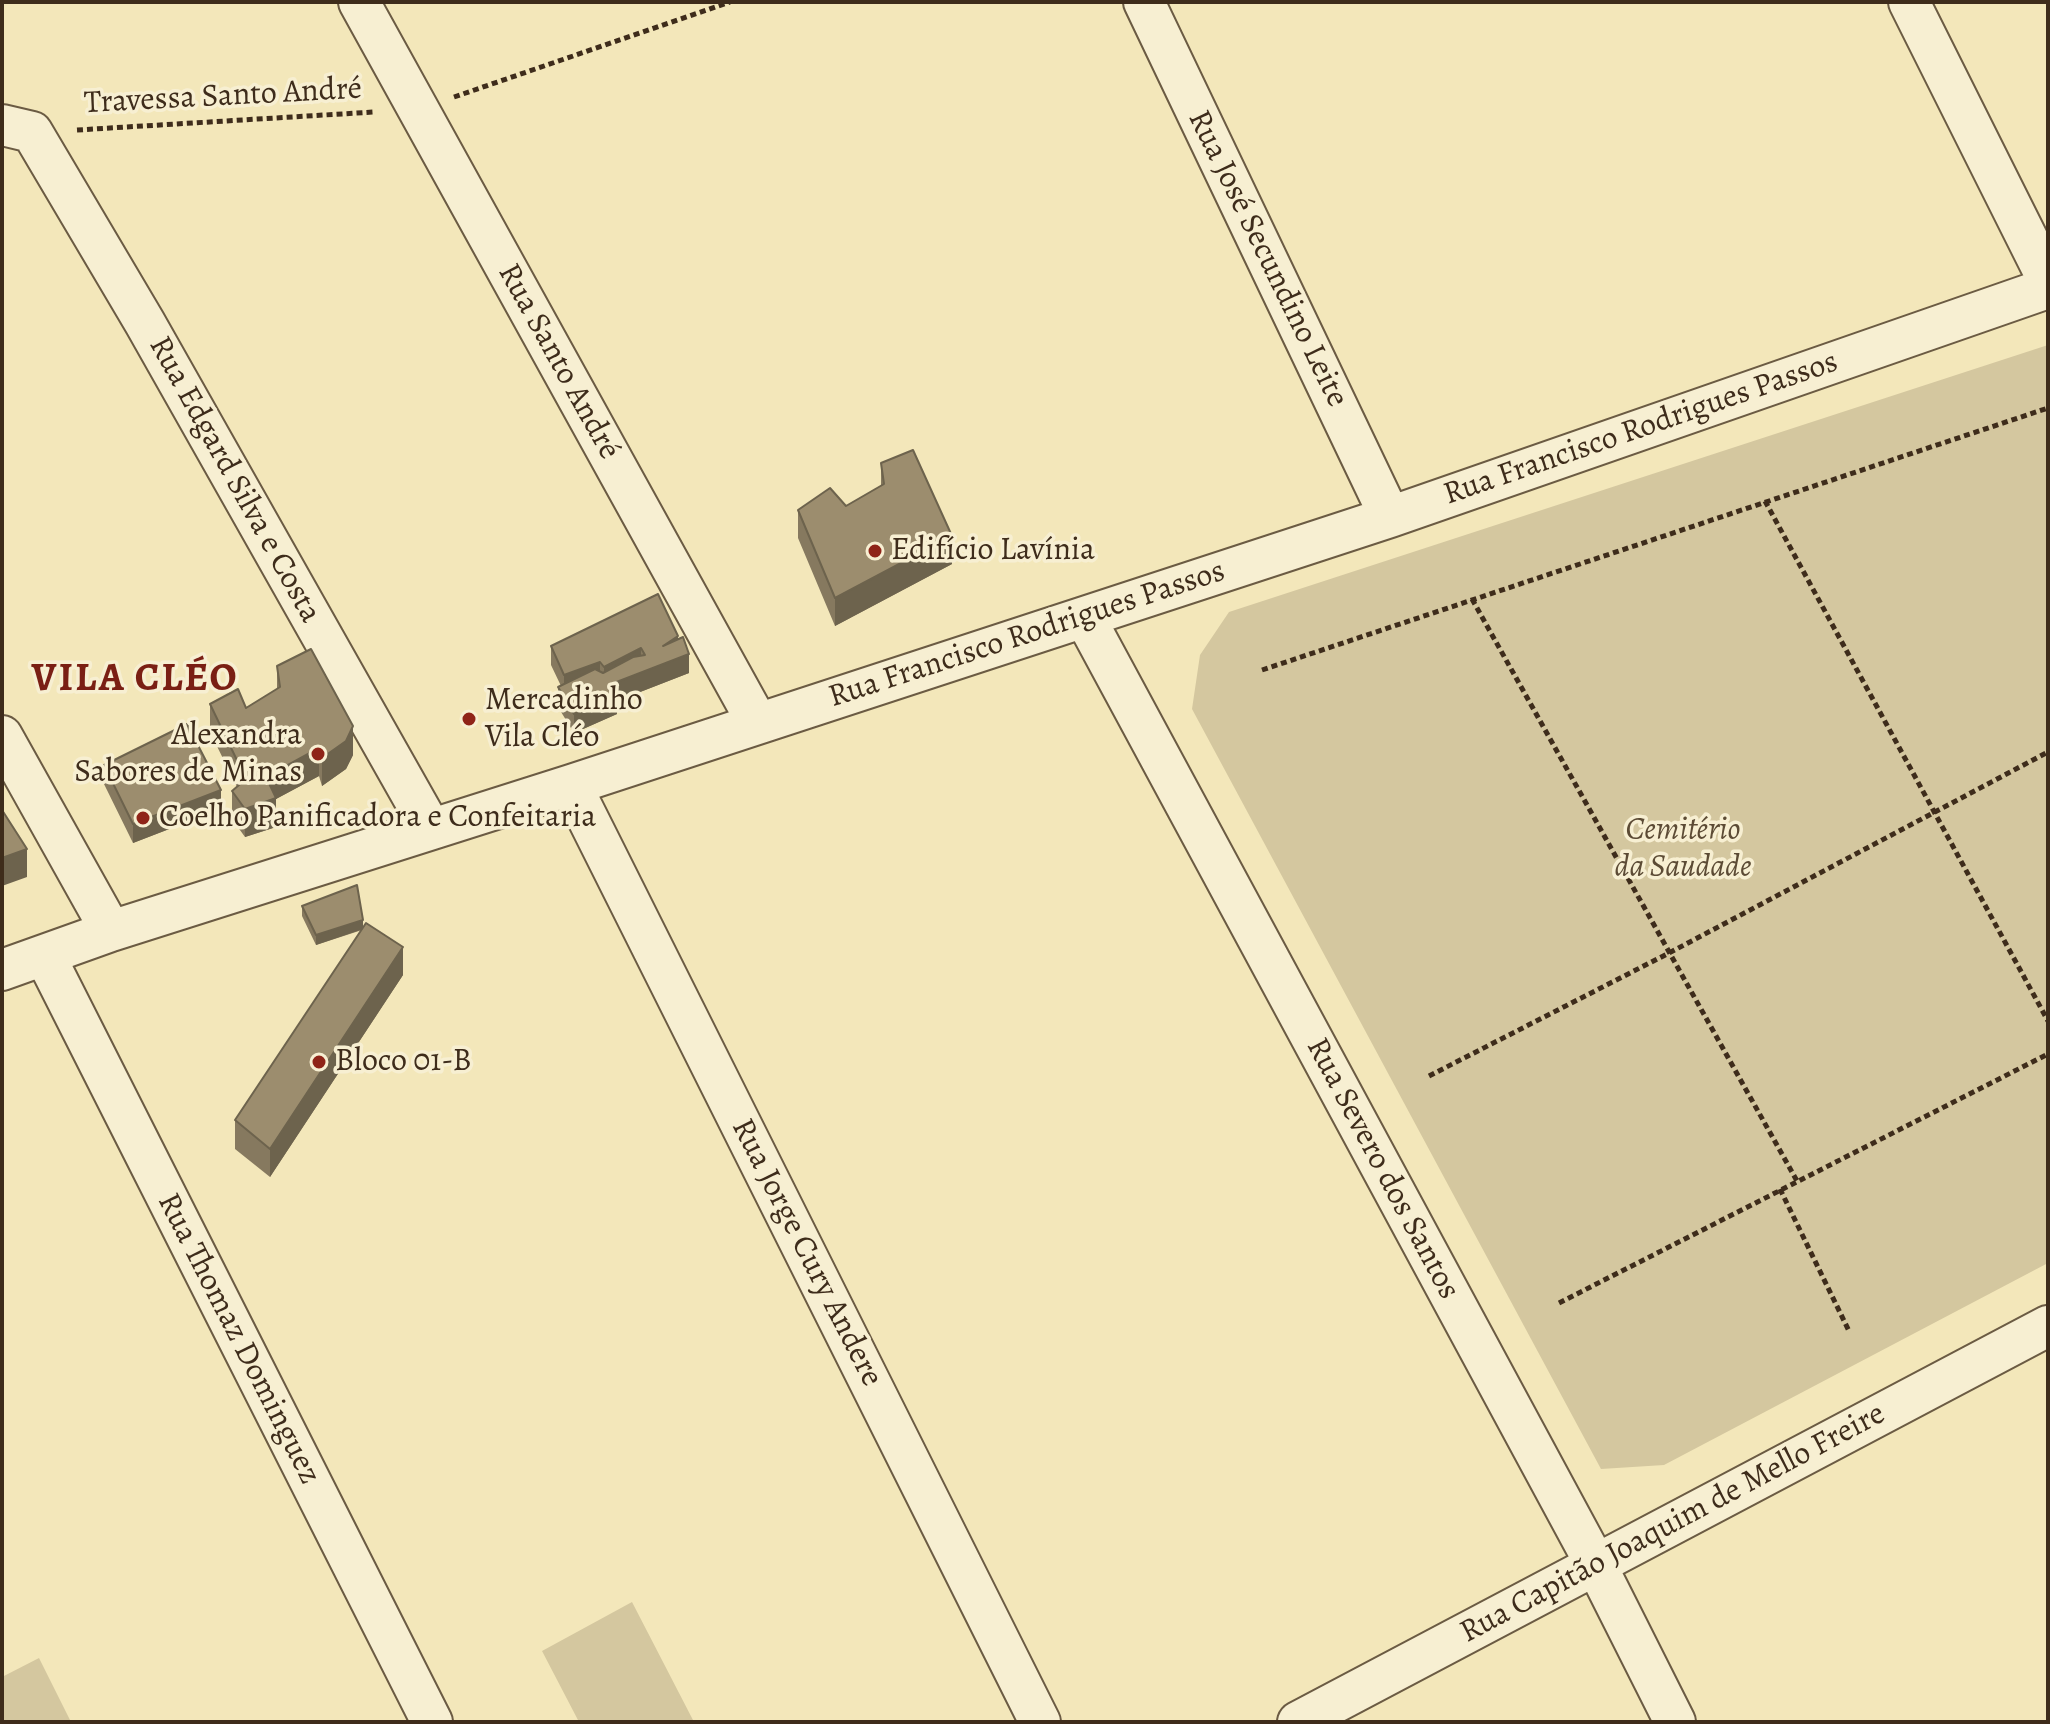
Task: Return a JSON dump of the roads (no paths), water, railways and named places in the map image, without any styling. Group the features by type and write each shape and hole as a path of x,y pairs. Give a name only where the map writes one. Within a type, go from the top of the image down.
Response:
{"street":[{"name":"Rua Santo André","path":"359,2 757,722"},
{"name":"Rua José Secundino Leite","path":"1144,2 1390,517"},
{"path":"1909,2 2048,280"},
{"name":"Rua Edgard Silva e Costa","path":"17,129 145,323 431,829"},
{"name":"Rua Francisco Rodrigues Passos","path":"2,970 111,931 571,785 1390,517 2048,288"},
{"name":"Rua Severo dos Santos","path":"1085,618 1596,1565 1675,1722"},
{"path":"2,736 111,931"},
{"name":"Rua Jorge Cury Andere","path":"571,785 1040,1722"},
{"name":"Rua Thomaz Dominguez","path":"45,956 432,1722"},
{"name":"Rua Capitão Joaquim de Mello Freire","path":"1298,1722 2048,1326"}],"place":[{"name":"Edifício Lavínia","path":"875,551"},
{"name":"Mercadinho Vila Cléo","path":"469,719"},
{"name":"Alexandra Sabores de Minas","path":"318,754"},
{"name":"Coelho Panificadora e Confeitaria","path":"143,818"},
{"name":"Bloco 01-B","path":"319,1062"}],"district":[{"name":"VILA CLÉO","path":"135,680"}],"park label":[{"name":"Cemitério da Saudade","path":"1683,850"}]}
